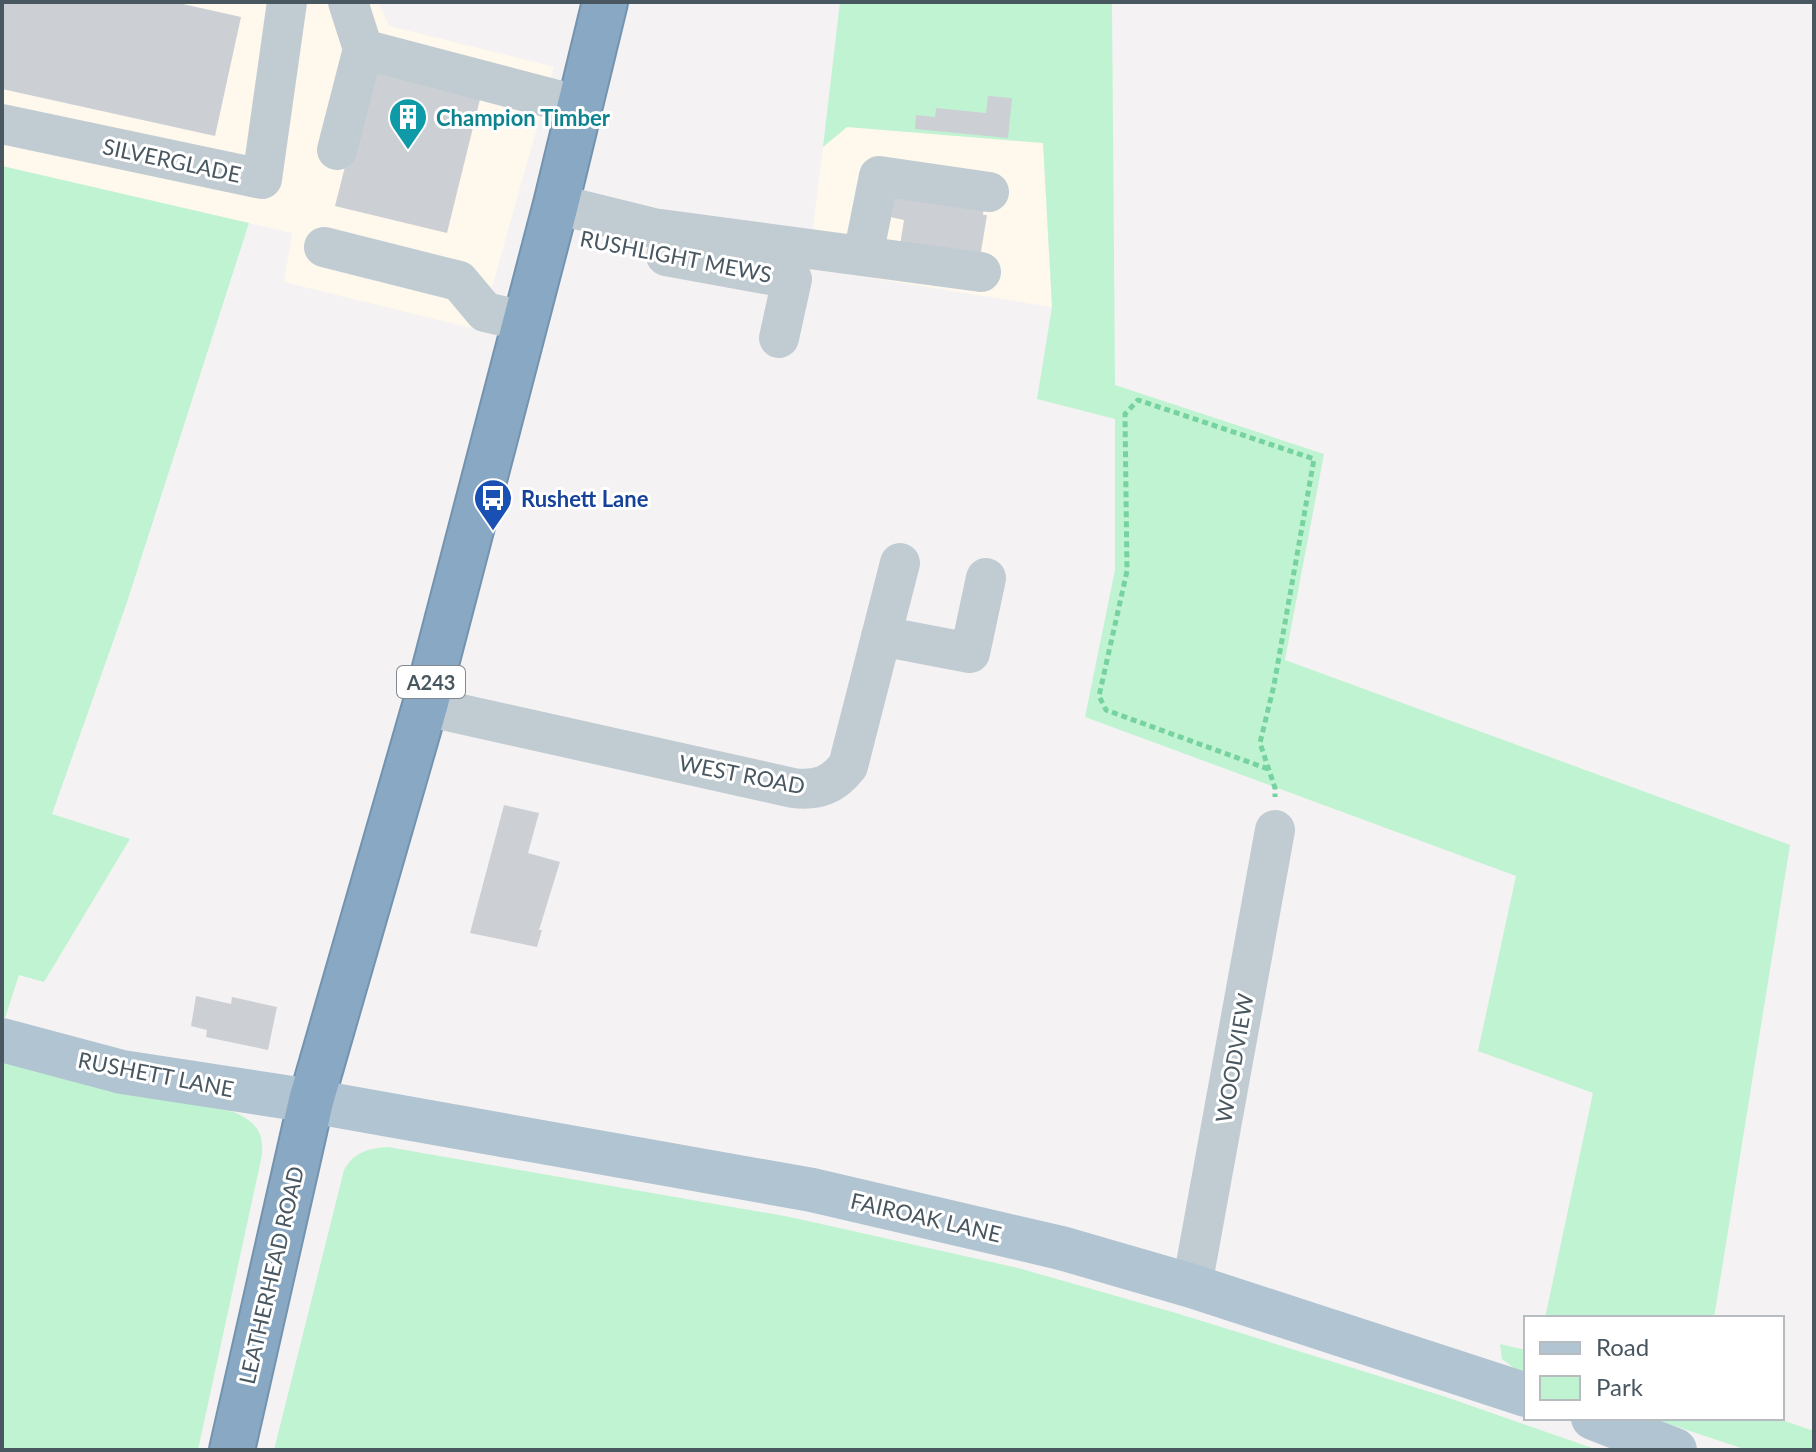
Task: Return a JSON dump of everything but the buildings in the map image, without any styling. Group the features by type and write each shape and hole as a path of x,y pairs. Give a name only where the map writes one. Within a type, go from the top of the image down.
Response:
{"highway":[{"name":"A243","path":"311,1101 425,706 553,217 605,2"},
{"name":"LEATHERHEAD ROAD","path":"232,1450 311,1101"}],"main road":[{"name":"RUSHETT LANE","path":"2,1040 122,1072 311,1101"},
{"name":"FAIROAK LANE","path":"311,1101 812,1190 1061,1248 1192,1286 1524,1394"},
{"path":"1598,1420 1675,1450"}],"street":[{"name":"SILVERGLADE","path":"2,124 262,179 287,2"},
{"path":"337,150 363,49 348,2"},
{"path":"363,49 580,106"},
{"path":"863,256 879,176 989,192"},
{"path":"553,217 981,272"},
{"name":"RUSHLIGHT MEWS","path":"553,217 600,243 792,279 779,338"},
{"path":"324,247 459,281 485,312 524,321"},
{"name":"WEST ROAD","path":"425,706 808,790 824,787 837,779 848,766 900,563"},
{"path":"881,636 970,653 986,578"},
{"name":"WOODVIEW","path":"1192,1286 1275,830"}],"path":[{"path":"1268,769 1106,710 1099,696 1127,571 1125,414 1138,400 1314,459 1274,685 1260,743 1275,788 1275,830"}],"shaded area":[{"path":"2,2 378,2 389,26 554,67 480,330 284,282 292,233 2,166"},
{"path":"847,127 1043,143 1052,307 808,268 823,147"}],"green space":[{"path":"840,2 1112,2 1115,385 1324,454 1285,660 1790,845 1714,1316 1545,1316 1593,1093 1478,1051 1516,876 1085,717 1115,570 1115,419 1037,399 1052,307 1043,143 847,127 823,147"},
{"path":"2,166 249,223 126,605 52,814 130,839 44,982 19,975 5,1018 2,1017"},
{"path":"2,1060 89,1084 234,1112 253,1124 260,1133 262,1155 198,1450 2,1450"},
{"path":"388,1147 790,1217 1018,1268 1176,1313 1443,1396 1598,1450 274,1450 344,1170 352,1159 363,1152"},
{"path":"1500,1344 1524,1350 1524,1376 1502,1359"},
{"path":"1657,1420 1782,1420 1814,1431 1814,1450 1747,1450"}],"place":[{"name":"Champion Timber","path":"408,151"},
{"name":"Rushett Lane","path":"493,532"}]}
